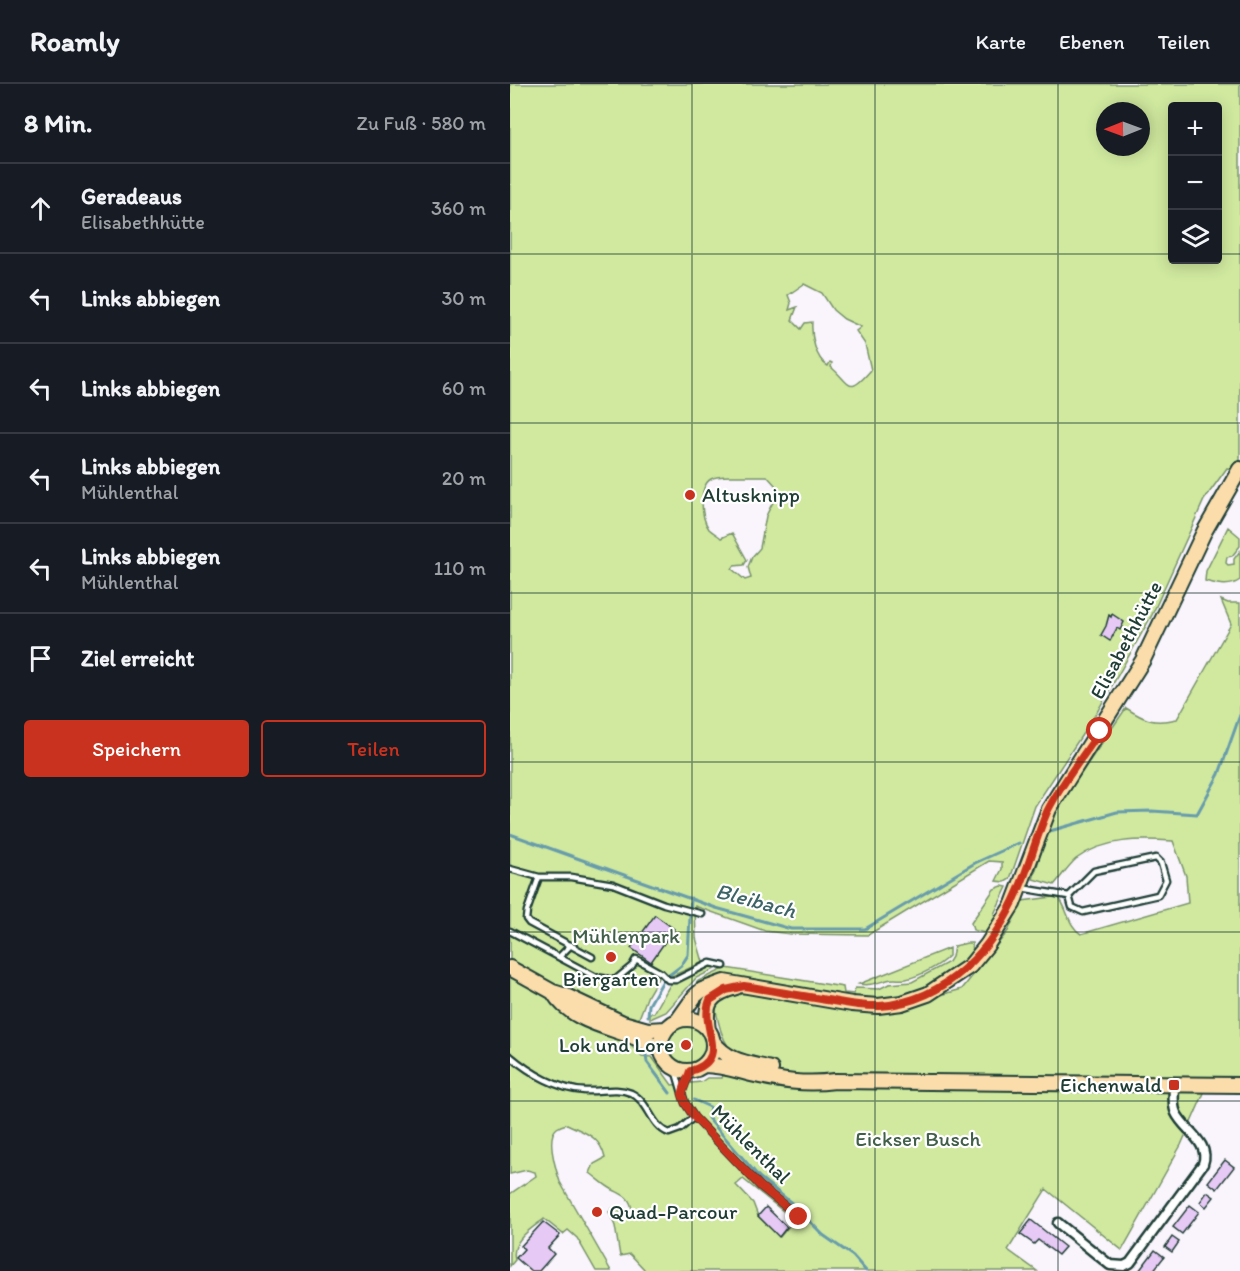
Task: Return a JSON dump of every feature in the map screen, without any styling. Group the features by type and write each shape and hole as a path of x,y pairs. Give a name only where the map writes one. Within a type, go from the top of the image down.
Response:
{"main road":[{"name":"Elisabethhütte","path":"678,1020 702,990 724,982 852,1004 878,1006 902,1003 928,993 970,966 1000,926 1020,888 1049,809 1143,660 1204,532 1240,469"},
{"path":"510,968 553,992 634,1027 648,1030 666,1029"},
{"path":"704,1065 711,1055 711,1036 706,1016 710,1000 726,990 744,986"},
{"path":"553,992 560,1004 570,1010 603,1026 648,1042 661,1050"},
{"path":"835,1081 739,1061 724,1055 698,1021 678,1020 666,1029 661,1043 664,1058 675,1069 690,1071 704,1065 720,1066 785,1081 811,1084 835,1081 1240,1085"}],"street":[{"path":"1058,1223 1110,1265 1124,1266 1130,1263 1206,1159 1206,1152 1202,1146 1176,1114 1174,1085"}],"lane":[{"path":"1155,858 1161,862 1166,880 1158,895 1083,912 1072,907 1068,896 1094,871 1155,858"},
{"path":"510,876 512,870 538,877 571,877 613,884 702,914"},
{"path":"538,877 526,919 529,923 592,957"},
{"path":"1020,888 1068,896"},
{"path":"510,931 596,977 615,980 632,966 636,959 661,973 668,980 676,980 710,963 724,966"},
{"path":"560,956 571,945"},
{"path":"510,1056 520,1064 566,1088 584,1091 615,1089 634,1095 640,1098 648,1108 657,1125 669,1133 680,1129 694,1117"},
{"name":"Mühlenthal","path":"675,1069 685,1103 694,1117 760,1186 799,1217"},
{"path":"682,1094 690,1071"}],"green space":[{"path":"510,84 1240,84 1240,472 1227,468 1204,500 1152,615 1097,712 1035,806 1010,879 1005,882 996,881 1002,869 1002,862 989,861 868,935 791,934 765,931 695,906 696,938 703,962 670,977 662,971 648,995 629,1044 642,1056 652,1057 672,1085 701,1082 707,1078 722,1078 728,1046 716,1010 712,1008 724,997 751,993 873,1014 962,989 1008,931 1022,901 1059,898 1073,927 1081,934 1188,903 1186,876 1173,841 1135,840 1098,847 1076,859 1054,885 1033,879 1043,840 1053,814 1126,708 1150,720 1177,719 1231,624 1221,600 1228,603 1240,603 1240,1081 1208,1084 1181,1145 1122,1250 1046,1189 1008,1250 1037,1271 643,1271 644,1269 630,1254 620,1256 615,1226 609,1212 613,1208 626,1214 632,1210 629,1201 590,1173 594,1164 605,1158 603,1151 591,1136 567,1124 557,1128 552,1139 552,1154 556,1170 560,1182 611,1271 596,1271 577,1238 568,1230 563,1234 544,1219 519,1241 514,1253 515,1260 510,1266 510,1194 536,1176 535,1172 527,1170 510,1174","holes":["804,284 822,293 833,310 844,319 861,327 856,331 865,344 871,370 858,383 854,385 846,383 831,367 832,363 830,362 828,366 820,358 812,333 812,322 805,323 801,329 792,320 797,307 789,310 791,303 788,295","767,476 776,486 781,500 773,502 766,516 760,548 752,557 748,567 751,578 745,580 732,569 734,566 744,565 747,560 732,533 721,538 706,524 702,503 704,489 713,478","743,1179 794,1220 780,1237 758,1216 753,1203 736,1185"]},
{"path":"1228,527 1240,537 1240,546 1232,556 1227,557 1226,563 1234,564 1234,559 1240,551 1240,580 1227,585 1205,581 1206,571"},
{"path":"1007,887 994,914 997,917 989,930 985,933 973,930 971,923 994,889"},
{"path":"972,943 973,952 950,973 925,988 891,999 871,1000 845,997 732,978 685,998 698,981 726,968 843,987 844,993 854,994 855,988 879,989 889,984 912,982 949,962 954,946"},
{"path":"949,948 949,956 945,960 917,976 859,984"},
{"path":"711,965 719,967 696,978 666,1012 650,1019 650,1013 654,1013 671,983 678,982"},
{"path":"687,1026 701,1031 706,1045 701,1059 687,1064 673,1059 668,1045 673,1031"}],"building":[{"path":"1112,614 1124,622 1120,630 1117,628 1110,641 1101,635 1109,615 1111,617"},
{"path":"655,915 674,929 651,962 631,948"},
{"path":"1225,1160 1234,1167 1217,1189 1208,1182"},
{"path":"1207,1192 1214,1197 1206,1207 1200,1202"},
{"path":"1190,1205 1199,1212 1182,1234 1173,1227"},
{"path":"766,1207 787,1227 779,1237 758,1216"},
{"path":"1031,1220 1065,1247 1058,1255 1038,1240 1034,1244 1020,1234"},
{"path":"543,1222 560,1235 548,1248 554,1254 539,1271 531,1271 516,1258 524,1249 521,1246"},
{"path":"1172,1237 1179,1242 1172,1252 1165,1247"},
{"path":"1155,1250 1164,1257 1153,1271 1139,1271"}],"waterway":[{"name":"Bleibach","path":"1050,831 1117,812 1152,811 1197,814 1219,774 1240,715"},
{"name":"Bleibach","path":"510,834 716,908 791,929 865,929 975,863 1019,843"},
{"path":"648,1016 649,1005 664,979 681,966 688,955 691,898"},
{"path":"646,1055 647,1062 670,1093"},
{"path":"694,1100 710,1107 708,1118 759,1177 794,1205 823,1235 853,1256 866,1271"}],"place":[{"name":"Altusknipp","path":"690,495"},
{"name":"Biergarten","path":"611,957"},
{"name":"Lok und Lore","path":"686,1045"},
{"name":"Eichenwald","path":"1174,1085"},
{"name":"Quad-Parcour","path":"597,1212"}],"route":[{"path":"799,1217 760,1186 694,1117 685,1103 682,1094 690,1071 704,1065 713,1048 706,1016 710,1000 726,990 744,986 852,1004 878,1006 902,1003 928,993 950,980 970,966 1006,916 1020,888 1039,831 1049,809 1100,731"}],"park label":[{"name":"Mühlenpark","path":"626,936"},
{"name":"Eickser Busch","path":"918,1139"}]}
